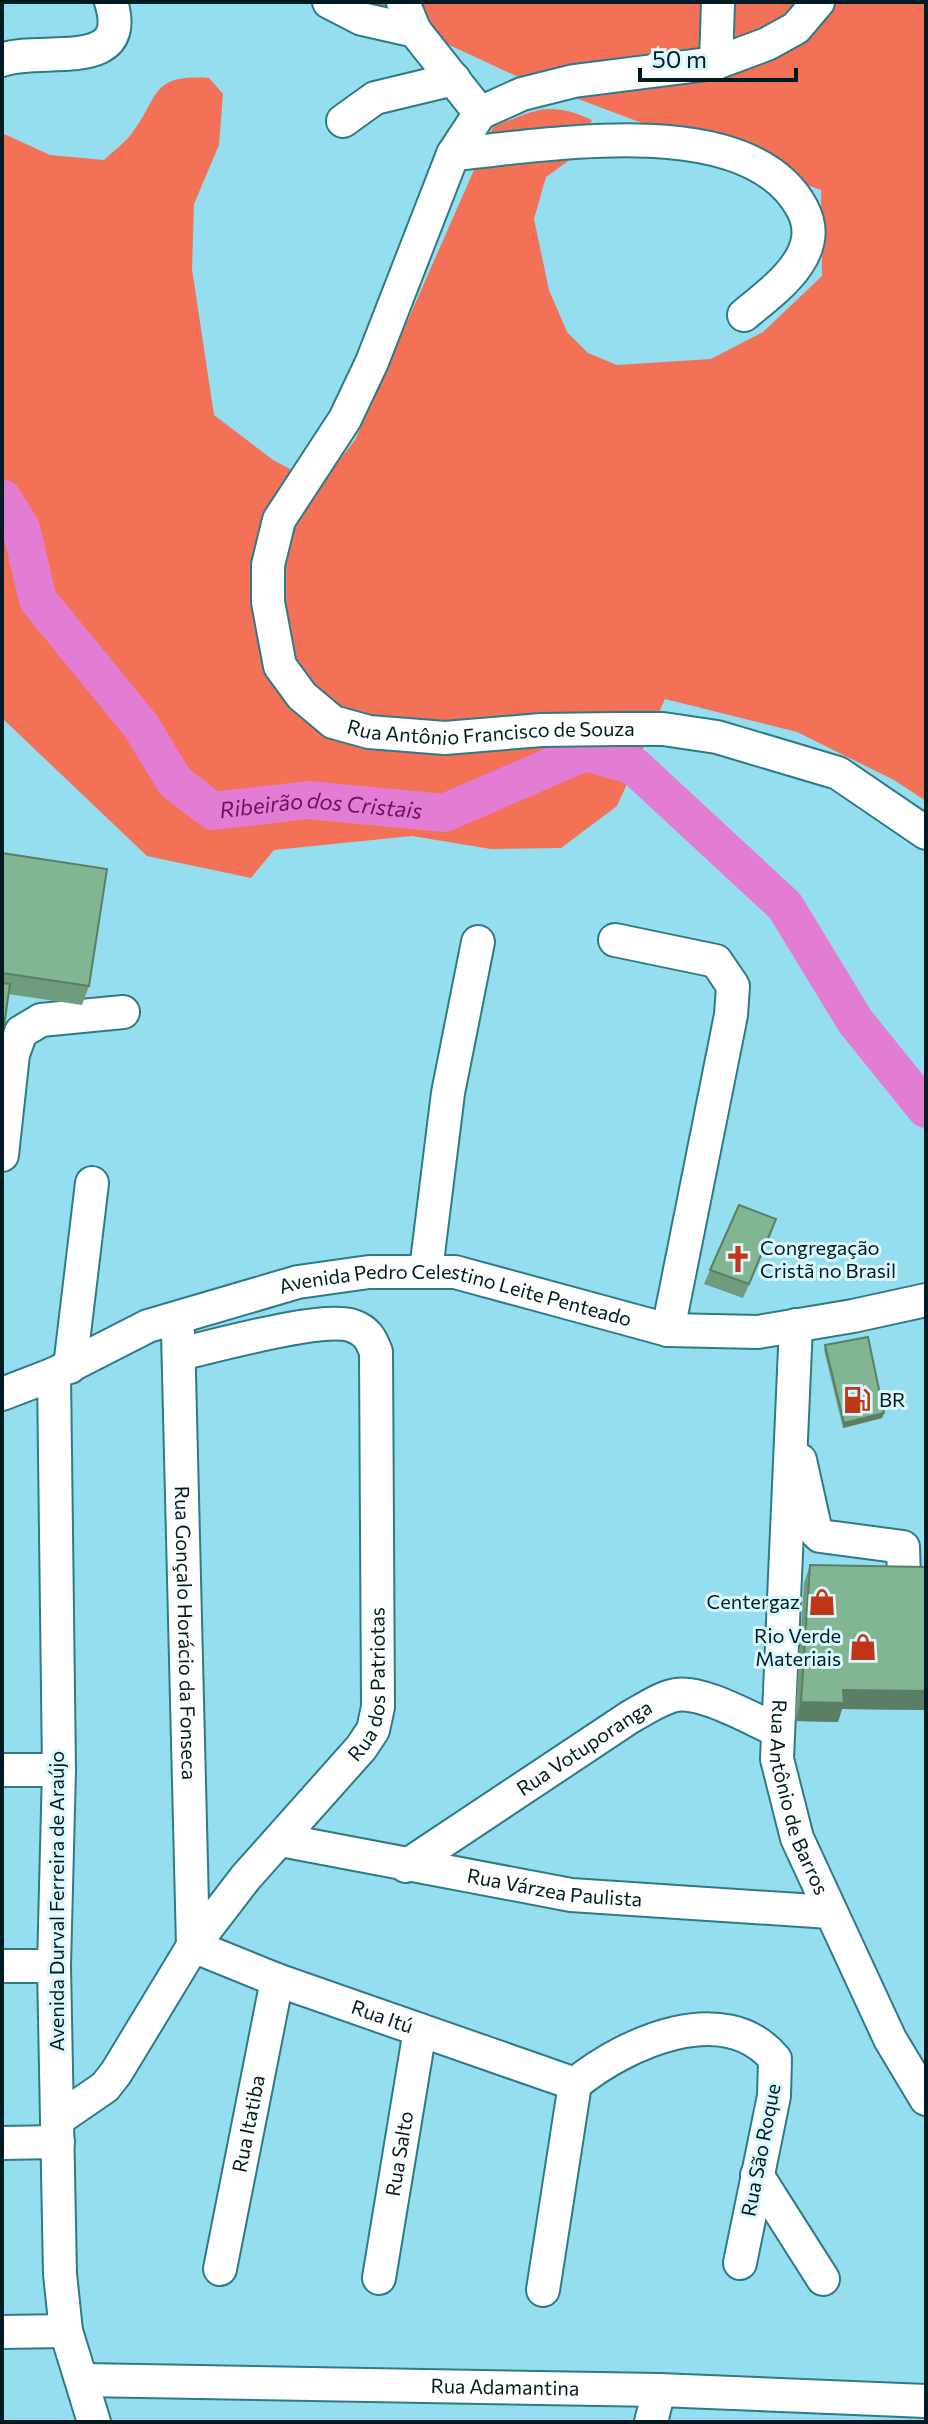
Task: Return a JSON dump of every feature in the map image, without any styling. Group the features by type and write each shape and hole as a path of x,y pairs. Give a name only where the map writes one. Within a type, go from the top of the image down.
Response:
{"street":[{"path":"2,60 35,53 81,53 106,45 115,28 111,2"},
{"path":"329,2 362,19 409,16 480,113 522,94 574,81 716,63 767,44 796,28 818,2"},
{"path":"716,63 718,2"},
{"path":"343,121 375,98 454,79"},
{"name":"Rua Antônio Francisco de Souza","path":"480,113 453,154 372,362 345,419 279,520 268,565 268,602 280,666 302,696 333,722 369,732 445,738 541,730 663,729 717,737 838,773 926,833"},
{"path":"453,154 620,138 662,140 739,156 767,171 797,199 807,217 809,238 803,256 781,285 744,315"},
{"path":"615,940 716,961 733,986 731,1015 668,1330"},
{"path":"426,1270 448,1093 478,942"},
{"path":"2,1155 13,1054 21,1032 41,1020 123,1012"},
{"name":"Avenida Durval Ferreira de Araújo","path":"92,1183 62,1371 54,1966 60,2274 66,2331 94,2422"},
{"name":"Avenida Pedro Celestino Leite Penteado","path":"2,1394 62,1371 148,1326 298,1282 369,1272 426,1270 502,1282 668,1330 758,1332 926,1300"},
{"name":"Rua Gonçalo Horácio da Fonseca","path":"177,1318 193,1946"},
{"name":"Rua dos Patriotas","path":"57,2131 116,2073 193,1946 246,1877 361,1748 373,1730 378,1707 376,1352 370,1336 352,1325 327,1323 180,1354"},
{"name":"Rua Antônio de Barros","path":"796,1325 777,1759 786,1803 830,1912 890,2039 926,2099"},
{"path":"790,1444 804,1467 816,1532 820,1536 903,1547 904,1578"},
{"name":"Rua Votuporanga","path":"406,1866 630,1717 678,1694 696,1695 777,1730"},
{"path":"2,1770 59,1770"},
{"name":"Rua Várzea Paulista","path":"281,1840 571,1895 830,1912"},
{"name":"Rua Itú","path":"193,1946 277,1980 575,2084"},
{"path":"2,1966 54,1966"},
{"name":"Rua Itatiba","path":"220,2269 277,1980"},
{"name":"Rua Salto","path":"379,2278 420,2030"},
{"name":"Rua São Roque","path":"575,2084 621,2052 676,2033 710,2030 741,2033 761,2042 775,2059 776,2075 740,2263"},
{"path":"543,2290 575,2084"},
{"path":"2,2143 57,2131"},
{"path":"757,2175 823,2279"},
{"path":"2,2332 66,2331"},
{"name":"Rua Adamantina","path":"83,2380 659,2390 890,2411 926,2401"},
{"path":"651,2422 659,2390"}],"shaded area":[{"path":"341,2 926,2 926,801 894,780 797,732 665,699 617,806 561,848 491,849 412,836 274,850 251,878 147,856 2,718 2,133 50,155 104,160 129,137 158,90 176,80 209,78 223,94 219,145 194,204 192,269 214,415 273,460 320,485 355,440 493,127 532,112 553,109 592,120 571,159 546,177 534,219 549,290 567,332 588,353 617,365 711,359 763,332 822,276 821,190 514,75 389,17"}],"building":[{"path":"2,853 107,869 89,986 2,973"},
{"path":"2,983 10,984 2,1040"},
{"name":"Congregação Cristã no Brasil","path":"739,1205 776,1219 749,1284 710,1270"},
{"name":"BR","path":"868,1337 884,1413 844,1423 825,1345"},
{"name":"Rio Verde Materiais","path":"810,1565 926,1567 926,1691 843,1690 844,1703 801,1702"}],"waterway":[{"name":"Ribeirão dos Cristais","path":"2,498 21,528 38,600 141,726 175,782 213,811 308,800 444,813 585,752 634,766 785,906 855,1021 926,1109"}],"place":[{"name":"Congregação Cristã no Brasil","path":"738,1259"},
{"name":"BR","path":"857,1400"},
{"name":"Centergaz","path":"822,1602"},
{"name":"Rio Verde Materiais","path":"863,1647"}]}
